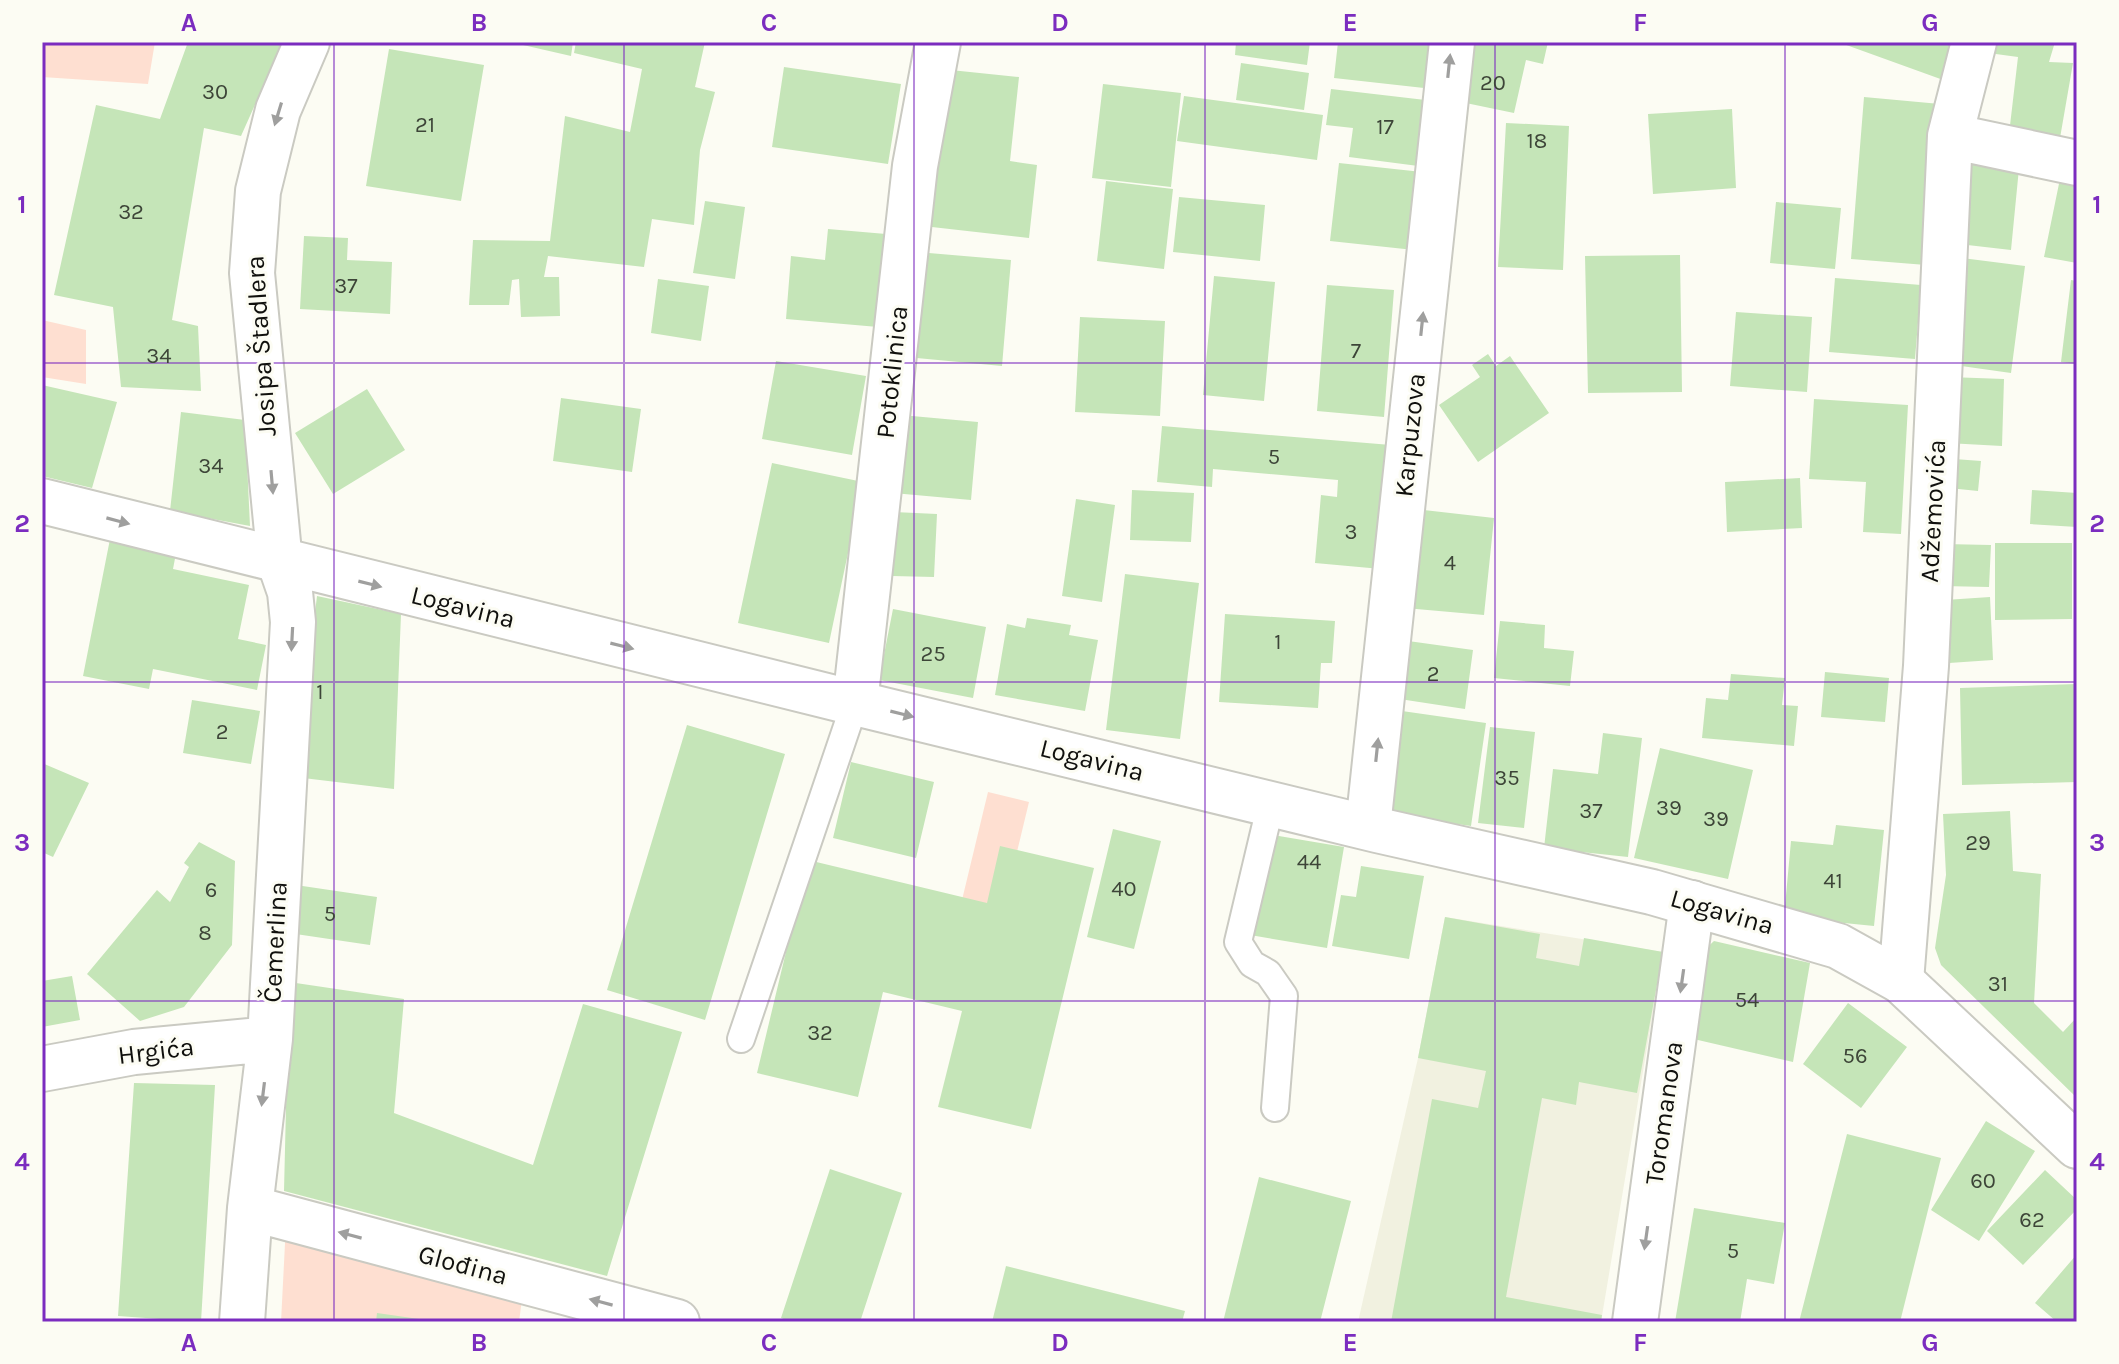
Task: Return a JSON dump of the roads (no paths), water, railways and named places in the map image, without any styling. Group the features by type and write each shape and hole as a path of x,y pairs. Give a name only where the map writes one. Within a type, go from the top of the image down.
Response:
{"street":[{"name":"Josipa Štadlera","path":"280,563 252,273 258,191 278,110 307,42"},
{"name":"Potoklinica","path":"855,703 915,166 938,42"},
{"name":"Karpuzova","path":"1368,827 1452,42"},
{"name":"Adžemovića","path":"1901,981 1926,666 1950,136 1974,42"},
{"path":"1950,136 2077,163"},
{"name":"Logavina","path":"42,501 280,563 1692,903 1838,946 1901,981 2077,1146"},
{"name":"Čemerlina","path":"242,1322 250,1208 270,1039 293,622 290,592 280,563"},
{"name":"Toromanova","path":"1635,1322 1692,903"},
{"name":"Hrgića","path":"42,1069 134,1052 270,1039"},
{"name":"Glođina","path":"250,1208 677,1322"}],"lane":[{"path":"741,1039 855,703"},
{"path":"1271,803 1238,942 1252,964 1268,973 1284,996 1275,1108"}]}
